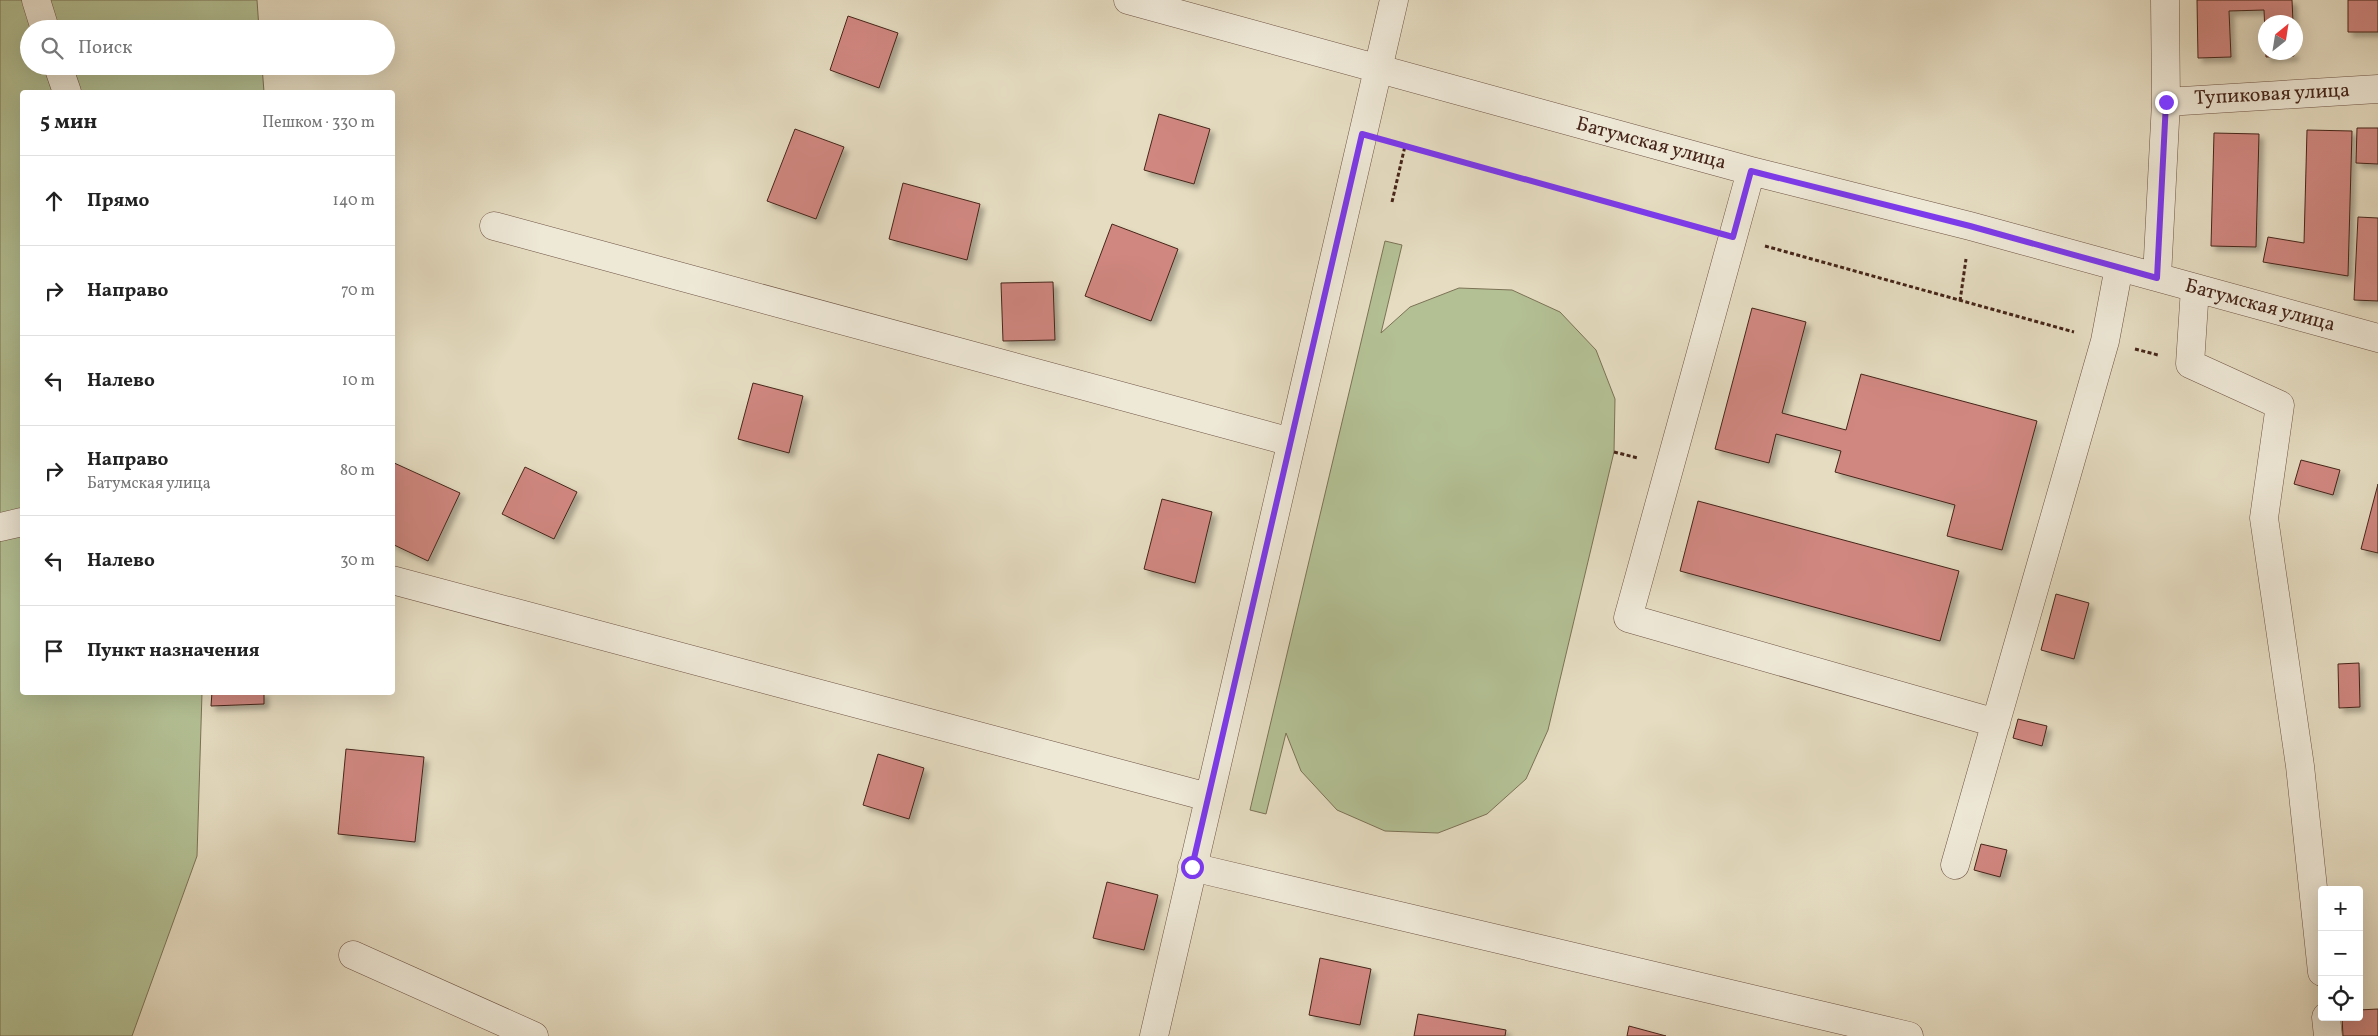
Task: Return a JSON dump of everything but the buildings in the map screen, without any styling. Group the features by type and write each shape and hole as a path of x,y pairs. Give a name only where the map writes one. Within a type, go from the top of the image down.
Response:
{"street":[{"path":"36,0 42,20"},
{"name":"Батумская улица","path":"1128,0 1751,171 1970,226 2378,338"},
{"path":"1154,1036 1394,0"},
{"path":"2157,278 2166,102 2165,0"},
{"path":"61,75 66,90"},
{"name":"Тупиковая улица","path":"2166,102 2378,89"},
{"path":"1751,171 1628,618 1996,723"},
{"path":"494,226 1291,442"},
{"path":"1954,865 2105,341 2119,267"},
{"path":"2196,288 2190,364 2280,405 2264,518 2300,766 2318,935"},
{"path":"0,527 20,522"},
{"path":"395,581 1208,797"},
{"path":"1192,867 1909,1036"},
{"path":"353,955 534,1036"},
{"path":"2326,1021 2328,1036"}],"path":[{"path":"1362,134 2190,364"},
{"path":"1392,202 1405,146"}],"green space":[{"path":"0,0 257,0 258,20 20,20 20,75 263,75 264,90 20,90 20,695 202,695 197,856 132,1036 0,1036"},
{"path":"1385,241 1402,245 1381,333 1410,307 1459,288 1512,290 1560,312 1596,350 1615,399 1614,452 1548,730 1526,779 1487,814 1438,833 1385,831 1337,810 1301,771 1286,733 1266,814 1250,810"}],"route":[{"path":"1192,867 1362,134 1733,237 1751,171 1970,226 2157,278 2166,102"}]}
